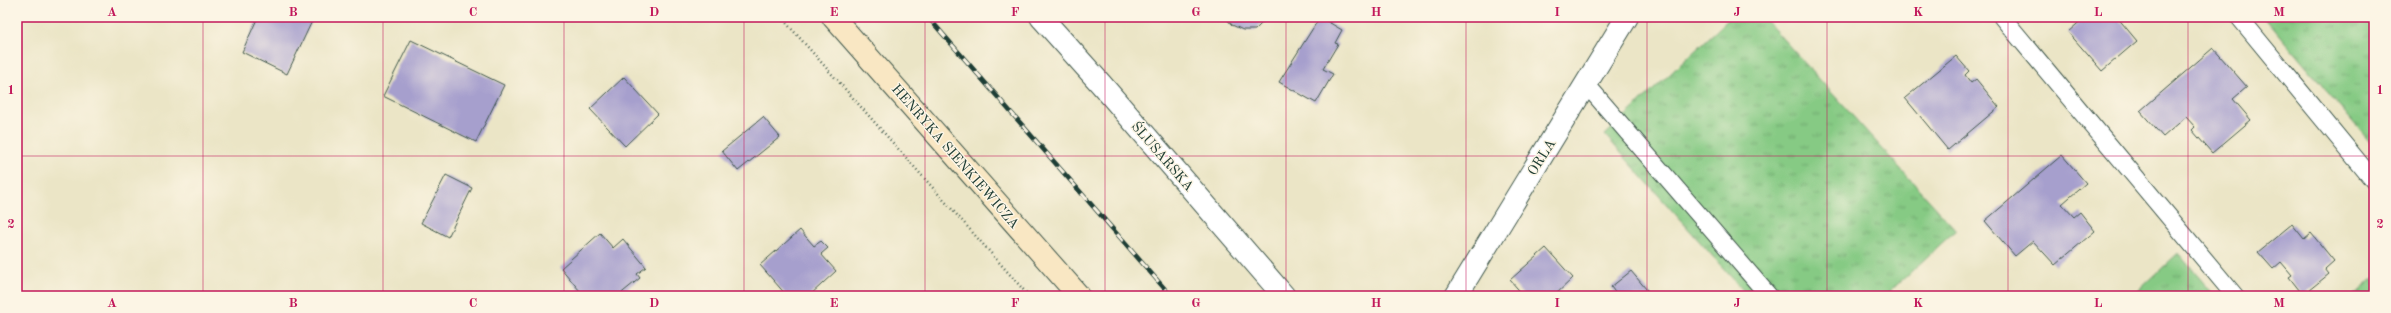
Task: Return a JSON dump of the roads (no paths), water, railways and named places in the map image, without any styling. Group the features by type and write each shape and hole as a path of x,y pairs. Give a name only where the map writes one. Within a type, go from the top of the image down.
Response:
{"main road":[{"name":"HENRYKA SIENKIEWICZA","path":"833,17 1080,296"}],"street":[{"name":"ŚLUSARSKA","path":"1041,17 1101,84 1284,296"},
{"name":"ORLA","path":"1456,296 1627,17"}],"lane":[{"path":"2002,17 2235,296"},
{"path":"2240,17 2374,182"},
{"path":"1586,84 1769,296"}],"railway":[{"path":"928,17 1171,296"}]}
